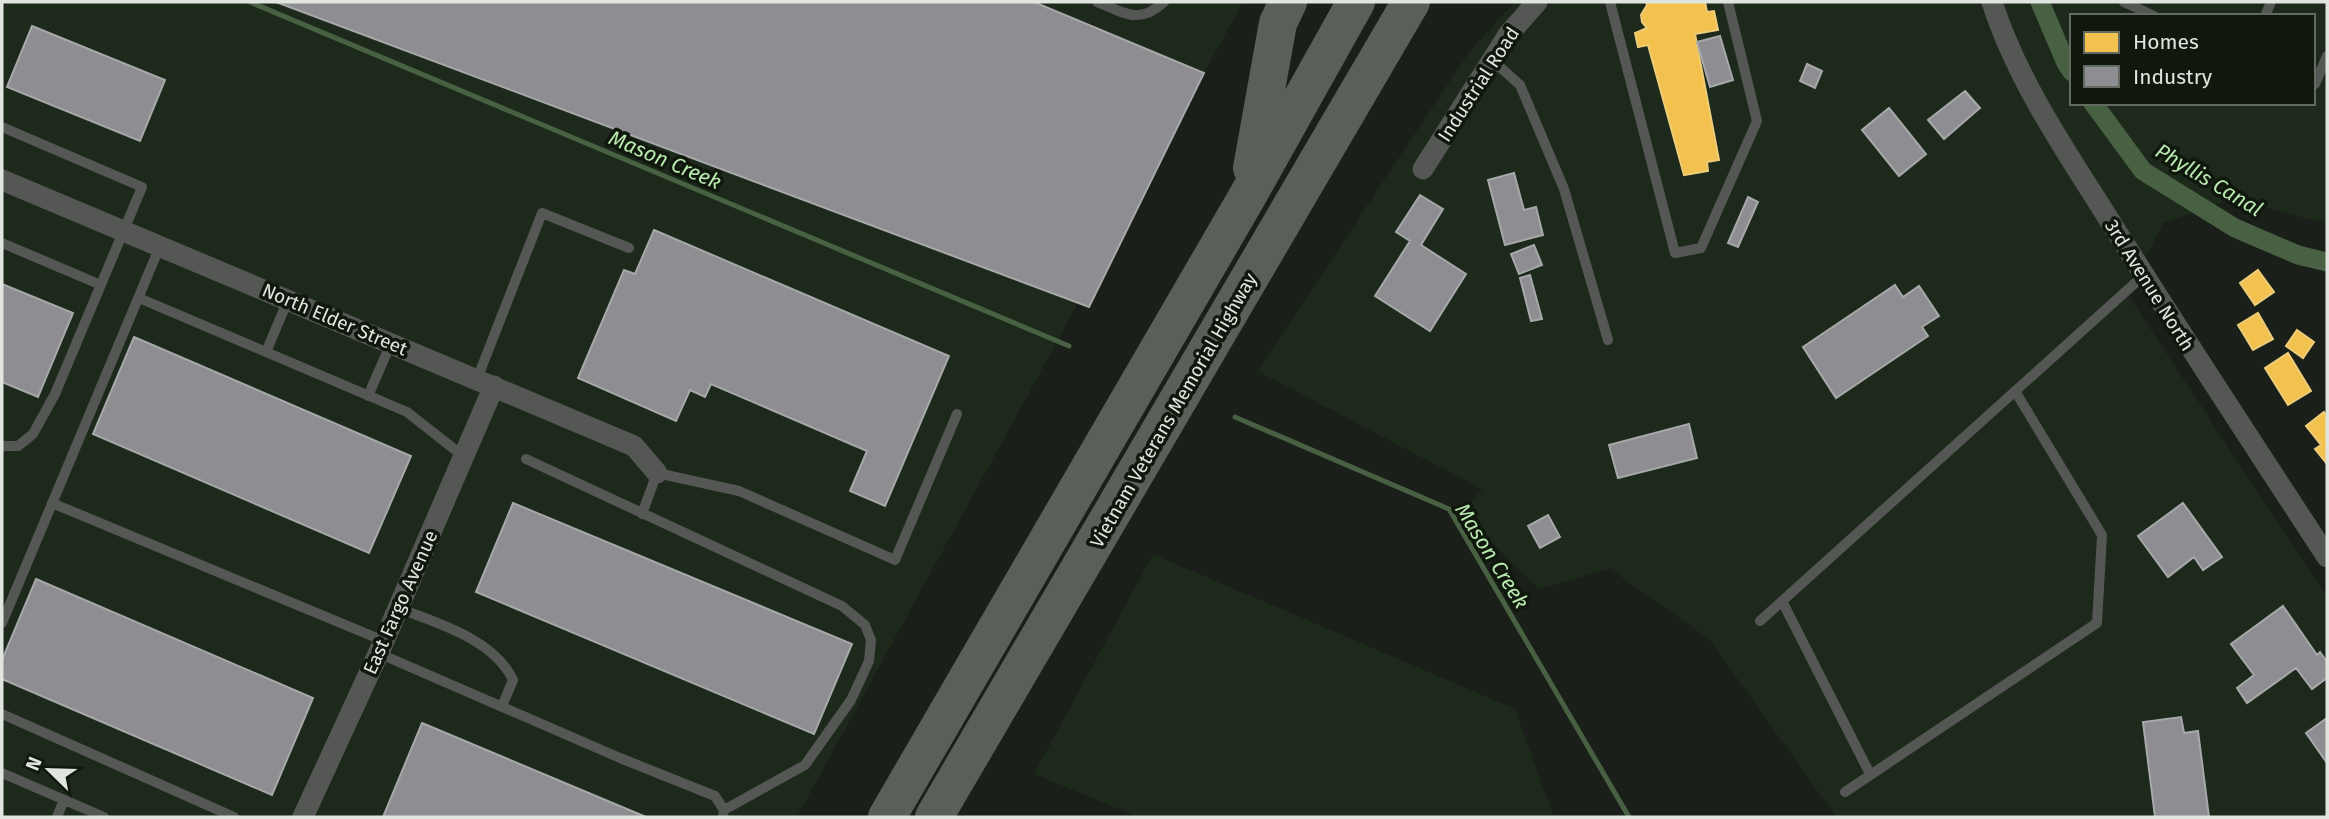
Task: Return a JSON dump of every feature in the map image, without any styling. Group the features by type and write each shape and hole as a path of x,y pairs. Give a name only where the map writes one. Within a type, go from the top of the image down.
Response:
{"highway":[{"path":"1247,198 1278,23 1288,2"},
{"path":"887,817 1247,198 1356,2"},
{"name":"Vietnam Veterans Memorial Highway","path":"934,817 1411,2"},
{"path":"1154,444 1442,2"}],"street":[{"name":"Industrial Road","path":"1423,169 1508,34 1536,2"},
{"name":"3rd Avenue North","path":"1992,2 2030,93 2144,275 2327,557"},
{"name":"North Elder Street","path":"2,180 634,446 657,473"},
{"name":"East Fargo Avenue","path":"303,817 381,647 463,456 485,382"}],"lane":[{"path":"1097,2 1133,16 1152,13 1164,2"},
{"path":"1611,2 1675,253 1702,248 1757,121 1728,2"},
{"path":"2124,2 2150,14"},
{"path":"2315,82 2327,56"},
{"path":"1492,60 1520,85 1564,189 1608,340"},
{"path":"2,127 142,187 55,394 33,434 18,446 2,446"},
{"path":"485,382 542,214 629,248"},
{"path":"2,243 101,285"},
{"path":"2,622 160,246"},
{"path":"1760,621 2144,275"},
{"path":"139,298 407,412 463,456"},
{"path":"266,352 288,300"},
{"path":"368,396 391,343"},
{"path":"1844,792 2097,623 2102,535 2015,391"},
{"path":"642,514 657,473 739,491 895,560 957,414"},
{"path":"52,503 381,647 502,706 715,796 723,814 805,765 851,700 869,661 871,640 865,625 842,606 526,460"},
{"path":"1782,601 1870,774"},
{"path":"398,608 453,628 499,658 513,680 502,706"},
{"path":"2,714 234,817"},
{"path":"2,773 104,817"},
{"path":"57,817 64,800"}],"shaded area":[{"path":"2,2 1243,2 797,817 2,817"},
{"path":"1515,2 2327,2 2327,224 2234,199 2163,223 2128,295 2327,596 2327,817 1836,817 1709,639 1610,569 1539,589 1463,515 1482,489 1257,371 1469,52"},
{"path":"1153,554 1515,709 1554,817 1138,817 1034,774"}],"building: Homes":[{"path":"1646,2 1705,2 1707,12 1714,11 1718,30 1695,34 1719,160 1707,162 1708,171 1684,175 1648,45 1638,47 1635,33 1647,28 1641,15"},
{"path":"2258,270 2274,292 2255,305 2240,283"},
{"path":"2258,313 2273,339 2253,350 2238,325"},
{"path":"2297,330 2314,342 2303,358 2286,346"},
{"path":"2288,353 2311,391 2288,405 2265,368"},
{"path":"2324,412 2327,416 2327,464 2315,449 2321,445 2306,426"}],"building: Industry":[{"path":"276,2 1034,2 1204,73 1089,307"},
{"path":"32,26 165,80 140,141 7,87"},
{"path":"1720,36 1733,80 1710,87 1697,42"},
{"path":"1807,64 1822,71 1815,88 1800,81"},
{"path":"1965,91 1980,108 1944,139 1928,120"},
{"path":"1889,108 1926,154 1899,176 1862,130"},
{"path":"1514,173 1524,210 1536,207 1543,235 1505,245 1488,180"},
{"path":"1420,195 1443,209 1421,245 1466,274 1430,331 1375,296 1410,241 1396,232"},
{"path":"1748,197 1758,202 1738,247 1728,243"},
{"path":"654,230 949,356 885,506 850,491 867,451 711,384 705,397 690,390 676,421 578,378 624,270 635,274"},
{"path":"1534,245 1542,265 1519,274 1511,254"},
{"path":"1530,275 1542,319 1531,321 1520,278"},
{"path":"2,284 73,313 38,397 2,382"},
{"path":"1895,285 1903,297 1919,286 1939,316 1922,327 1928,336 1836,398 1803,347"},
{"path":"134,337 411,456 369,553 93,434"},
{"path":"1689,424 1697,458 1618,478 1609,445"},
{"path":"513,503 852,644 814,734 476,592"},
{"path":"2183,503 2222,557 2203,570 2194,557 2168,577 2138,536"},
{"path":"1548,515 1560,537 1540,548 1528,526"},
{"path":"36,579 313,698 272,795 2,679 2,660"},
{"path":"2283,606 2317,655 2320,652 2327,662 2327,678 2312,689 2296,668 2247,703 2237,688 2254,675 2231,644"},
{"path":"2181,717 2184,733 2198,731 2209,817 2155,817 2143,722"},
{"path":"2327,718 2327,763 2306,733"},
{"path":"422,723 646,817 383,817"}],"waterway":[{"name":"Mason Creek","path":"250,2 1069,346"},
{"name":"Phyllis Canal","path":"2040,2 2070,69"},
{"name":"Phyllis Canal","path":"2094,105 2143,171 2235,228 2298,255 2327,262"},
{"name":"Mason Creek","path":"1235,417 1449,509 1629,817"}]}
